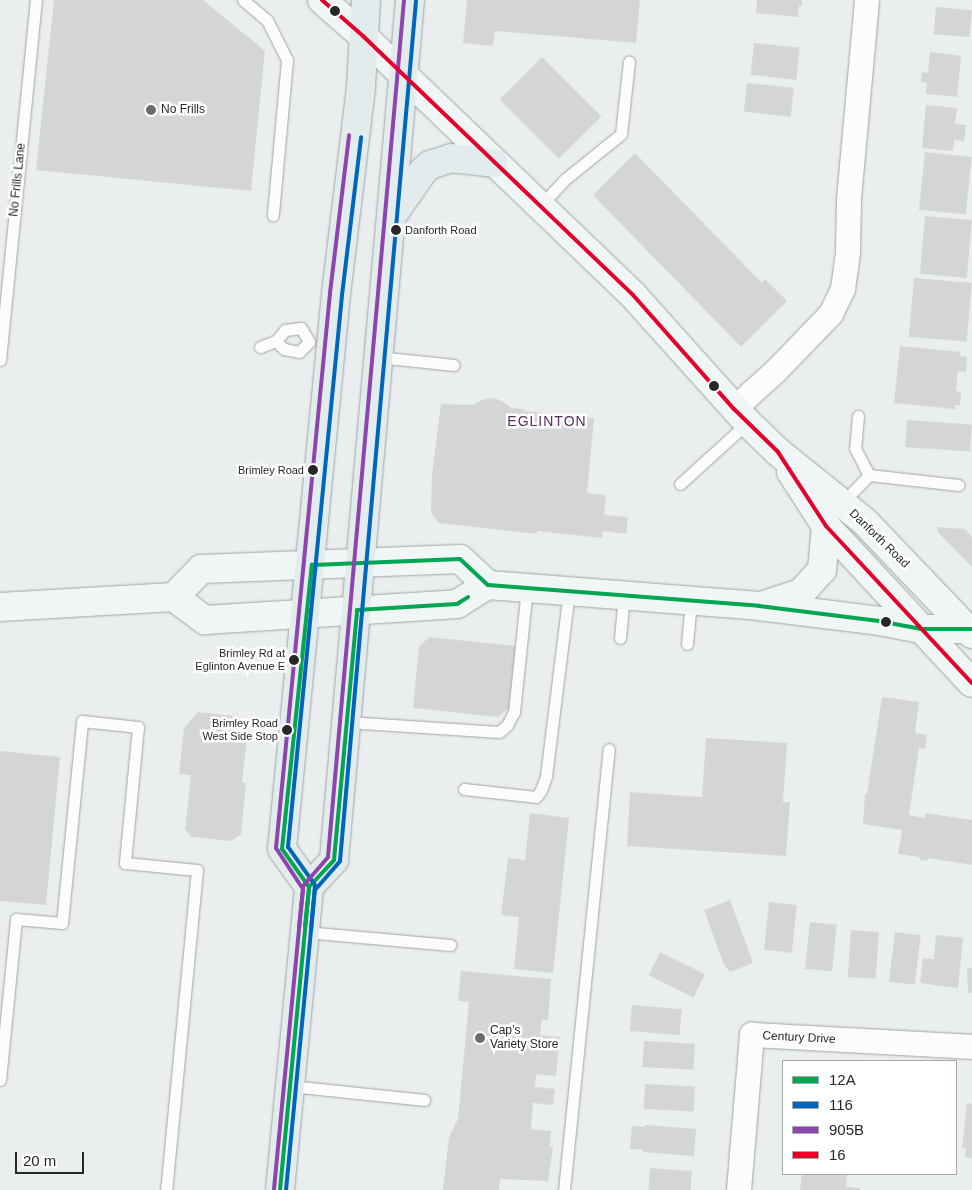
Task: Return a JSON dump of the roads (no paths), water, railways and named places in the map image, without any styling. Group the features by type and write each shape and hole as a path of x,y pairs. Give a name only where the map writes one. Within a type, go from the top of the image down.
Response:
{"main road":[{"name":"Danforth Road","path":"322,0 363,36 633,295 741,416 778,452 871,528 970,631"},
{"path":"309,887 282,849 312,565 320,342 361,86 366,0"},
{"path":"280,1190 309,887 334,860 390,219 401,122 410,0"},
{"path":"390,219 423,170 430,164 451,158 494,163"},
{"name":"Danforth Road","path":"778,452 826,526 972,683"},
{"path":"758,606 801,593 822,570 826,526"},
{"path":"174,597 201,568 460,559 488,585"},
{"path":"0,607 174,597 205,620 457,604 488,585 758,606 879,621 921,629 970,631"}],"street":[{"path":"741,416 777,370 831,314 843,289 848,252 849,199 866,0"},
{"name":"Century Drive","path":"739,1190 752,1035 972,1048"}],"lane":[{"name":"No Frills Lane","path":"0,360 36,0"},
{"path":"243,0 267,20 287,60 273,215"},
{"path":"540,206 564,180 621,134 630,61"},
{"path":"260,347 276,341 285,330 301,328 320,342 299,352 284,349 276,341"},
{"path":"378,357 454,365"},
{"path":"680,484 741,416"},
{"path":"858,416 855,448 869,475"},
{"path":"869,475 958,485"},
{"path":"842,503 869,475"},
{"path":"347,722 499,732 507,725 514,712 527,588"},
{"path":"464,789 536,797 541,790 546,776 569,591"},
{"path":"620,638 624,596"},
{"path":"687,644 691,601"},
{"path":"0,1080 16,919 62,923 82,721 138,727 125,863 197,870 166,1190"},
{"path":"564,1190 609,749"},
{"path":"305,932 450,945"},
{"path":"291,1086 424,1100"}],"place":[{"name":"No Frills","path":"151,110"},
{"name":"Danforth Road","path":"396,230"},
{"name":"Brimley Road","path":"313,470"},
{"name":"Brimley Rd at Eglinton Avenue E","path":"294,660"},
{"name":"Brimley Road West Side Stop","path":"287,730"},
{"name":"Cap’s Variety Store","path":"480,1038"}],"district":[{"name":"EGLINTON","path":"547,421"}]}
